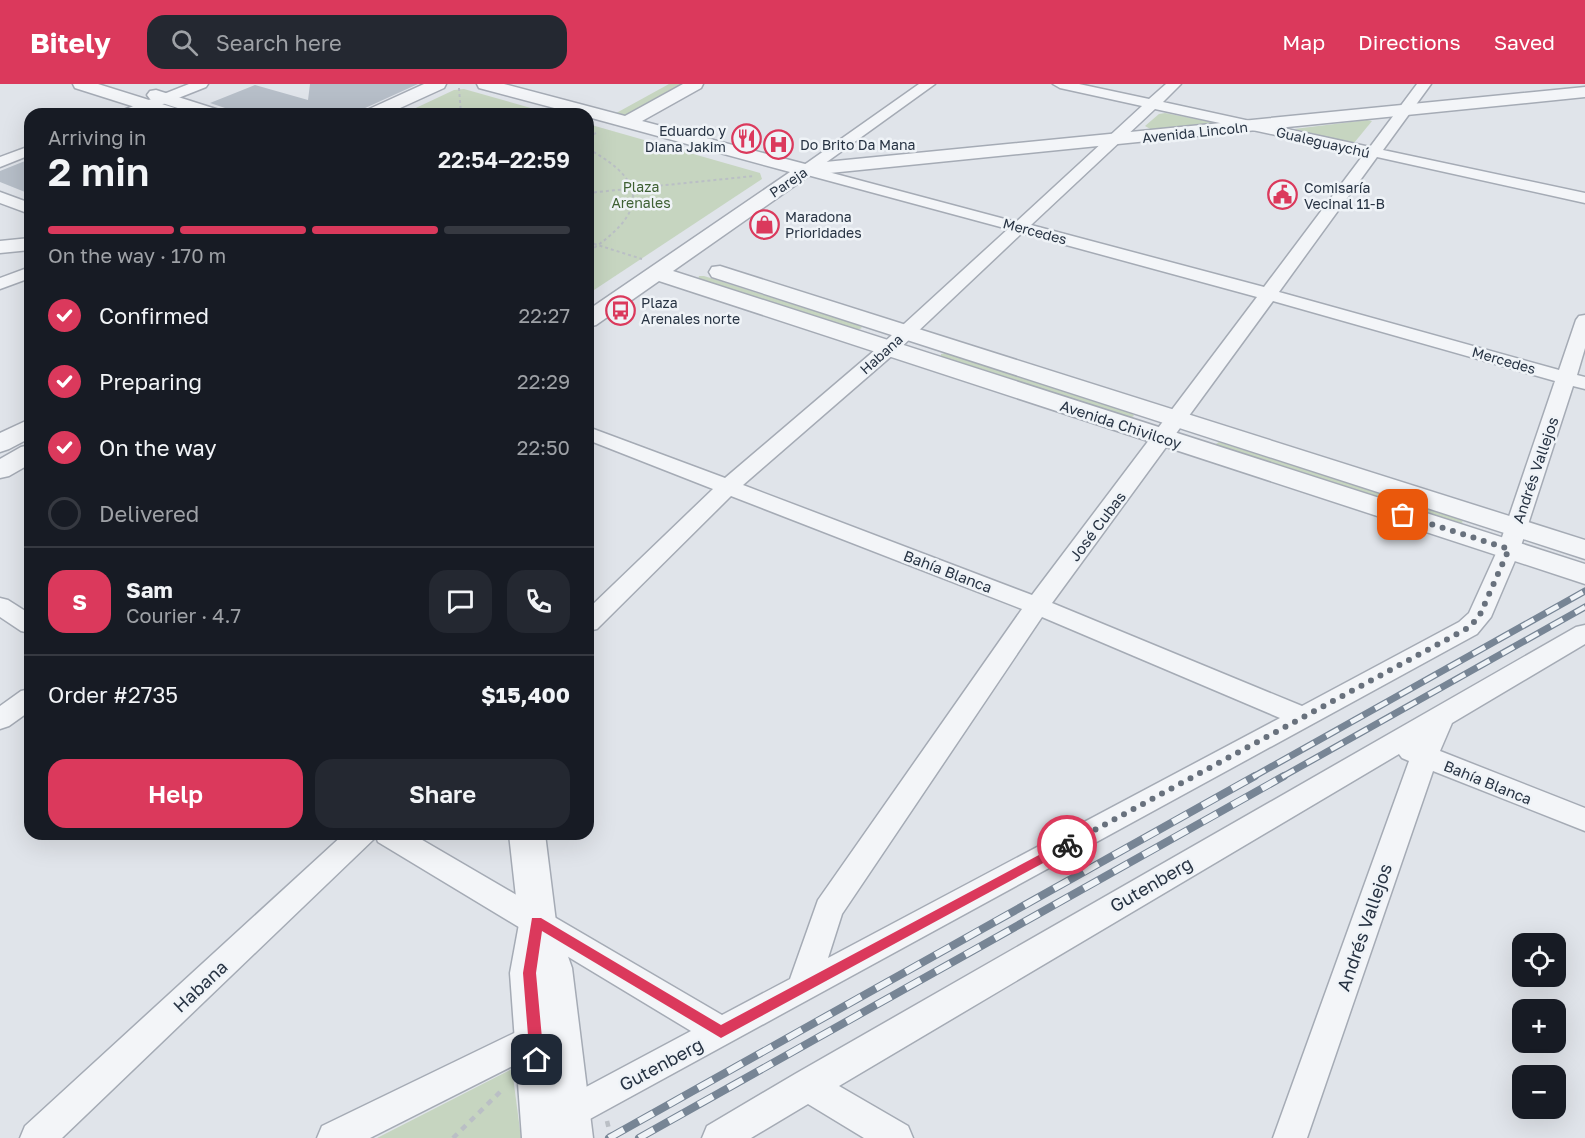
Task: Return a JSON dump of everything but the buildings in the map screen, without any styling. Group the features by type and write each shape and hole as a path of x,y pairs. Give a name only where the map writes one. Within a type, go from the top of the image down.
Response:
{"street":[{"path":"81,84 157,108"},
{"path":"121,84 195,108"},
{"path":"141,108 201,84"},
{"path":"386,108 438,84"},
{"name":"Mercedes","path":"484,84 576,108"},
{"path":"618,119 669,84"},
{"path":"618,119 695,84"},
{"name":"Pareja","path":"594,315 652,267 677,258 928,84"},
{"name":"Gualeguaychú","path":"1060,84 1585,198"},
{"name":"Habana","path":"594,617 728,487 888,349 1174,84"},
{"name":"José Cubas","path":"803,987 829,909 1037,606 1424,84"},
{"name":"Avenida Lincoln","path":"805,170 1114,141 1585,92"},
{"name":"Mercedes","path":"594,113 1020,226 1576,380"},
{"path":"0,162 24,152"},
{"path":"0,197 24,207"},
{"path":"0,247 24,245"},
{"name":"Avenida Chivilcoy","path":"677,258 907,331 1170,429"},
{"name":"Avenida Chivilcoy","path":"652,267 888,349 1170,429 1512,538 1585,550"},
{"path":"0,284 24,274"},
{"name":"Andrés Vallejos","path":"1479,617 1576,380 1585,320"},
{"path":"0,444 24,430"},
{"name":"Bahía Blanca","path":"594,435 1037,606 1304,717"},
{"path":"0,470 24,456"},
{"name":"Avenida Chivilcoy","path":"1512,538 1585,574"},
{"path":"0,606 24,621"},
{"name":"Gutenberg","path":"561,1130 721,1032 1468,628 1479,617"},
{"name":"Gutenberg","path":"719,1138 1585,633"},
{"path":"0,719 24,703"},
{"name":"Andrés Vallejos","path":"1290,1138 1424,757 1442,718"},
{"name":"Bahía Blanca","path":"1392,744 1585,820"},
{"name":"Habana","path":"37,1138 357,840"},
{"path":"398,840 721,1032"},
{"path":"528,840 537,922 553,969 561,1130"},
{"path":"537,922 529,973 535,1038 561,1130"},
{"path":"334,1138 535,1038"},
{"path":"807,1085 896,1138"}],"path":[{"path":"458,85 460,108"},
{"path":"594,152 614,163 630,179 634,188 634,207 629,217 612,236 594,249"},
{"path":"594,191 761,176"},
{"path":"594,244 652,267"},
{"path":"453,1138 500,1092"}],"green space":[{"path":"669,84 695,84 627,122 609,117"},
{"path":"464,89 531,108 416,108 454,90"},
{"path":"1165,113 1217,123 1152,130 1145,126 1159,114"},
{"path":"1372,121 1354,143 1294,129"},
{"name":"Plaza Arenales","path":"594,126 760,173 762,179 594,290"},
{"path":"699,276 859,325 862,328 857,330 698,280"},
{"path":"946,353 1131,412 1134,416 1130,418 941,358 941,354"},
{"path":"1219,442 1458,517 1463,522 1460,524 1216,448 1214,445"},
{"path":"512,1069 521,1138 377,1138"}],"railway":[{"path":"1253,777 1585,591"},
{"path":"1282,777 1585,607"},
{"path":"609,1138 1255,776"},
{"path":"639,1138 1284,776"}],"way so far":[{"path":"1067,845 1468,628 1479,617 1509,549 1403,515"}],"place":[{"name":"Eduardo y Diana Jakim","path":"747,138"},
{"name":"Do Brito Da Mana","path":"779,144"},
{"name":"Comisaría Vecinal 11-B","path":"1283,195"},
{"name":"Maradona Prioridades","path":"764,224"},
{"name":"Plaza Arenales norte","path":"620,310"}],"route":[{"path":"537,1060 529,973 537,922 721,1032 1067,845"}]}
